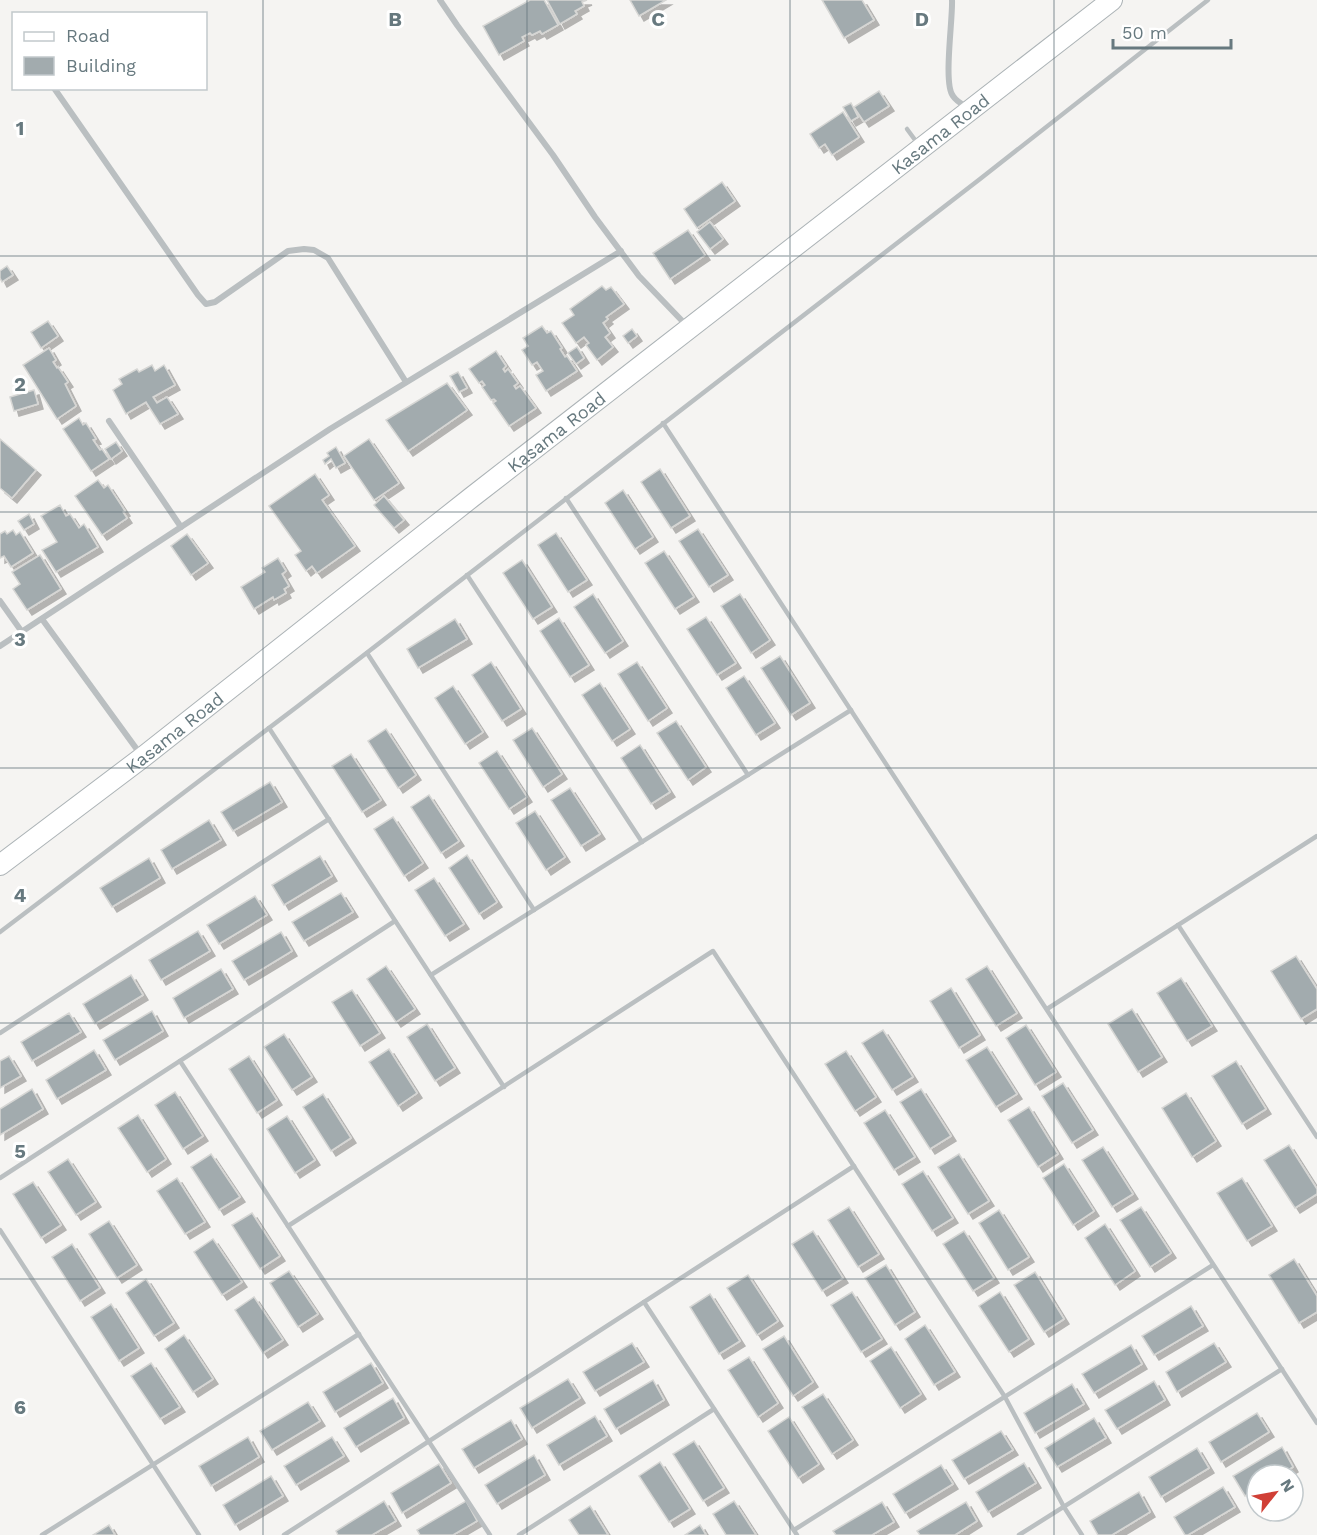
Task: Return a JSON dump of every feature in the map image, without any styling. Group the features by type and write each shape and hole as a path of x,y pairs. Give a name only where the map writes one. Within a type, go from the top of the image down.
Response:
{"street":[{"path":"440,0 639,276 689,329"},
{"path":"952,0 950,89 952,96 970,111"},
{"name":"Kasama Road","path":"0,865 143,758 463,505 1112,0"},
{"path":"55,90 206,304 215,302 288,251 314,250 328,258 406,382"},
{"path":"0,646 330,429 621,251"},
{"path":"109,421 182,527"},
{"path":"0,601 22,632"},
{"path":"42,619 143,758"}],"lane":[{"path":"0,932 367,653 1208,0"},
{"path":"907,129 921,148"},
{"path":"663,423 1317,1423"},
{"path":"566,498 748,775"},
{"path":"467,575 642,842"},
{"path":"367,653 534,910"},
{"path":"431,975 851,710"},
{"path":"269,728 504,1087"},
{"path":"0,1033 329,819"},
{"path":"1047,1009 1317,836"},
{"path":"0,1178 395,921"},
{"path":"1178,925 1317,1137"},
{"path":"288,1226 713,951 1005,1397 1064,1507 1082,1535"},
{"path":"180,1061 490,1535"},
{"path":"284,1535 854,1166"},
{"path":"0,1230 199,1535"},
{"path":"644,1302 795,1533 1213,1264"},
{"path":"45,1534 359,1334"},
{"path":"1020,1535 1282,1369"},
{"path":"519,1535 714,1409"}],"building":[{"path":"530,0 544,0 558,25 542,34 540,31 522,37 524,41 499,55 483,26"},
{"path":"547,0 587,0 582,2 584,6 575,11 577,14 560,24"},
{"path":"630,0 666,0 639,16"},
{"path":"822,0 862,0 874,20 844,38"},
{"path":"879,91 889,106 864,122 854,107"},
{"path":"851,103 858,117 851,121 843,107"},
{"path":"843,112 859,137 832,155 825,144 819,148 810,134"},
{"path":"722,182 735,201 697,228 684,209"},
{"path":"710,222 723,239 710,249 697,232"},
{"path":"688,230 705,255 670,279 653,253"},
{"path":"7,266 13,275 2,282 0,271"},
{"path":"602,286 606,290 611,287 624,304 606,317 608,319 603,323 610,333 605,337 613,347 597,360 586,345 589,343 584,337 576,343 562,323 574,315 570,309"},
{"path":"48,321 58,336 41,348 31,332"},
{"path":"542,326 547,333 551,331 565,357 567,356 577,371 546,391 536,375 543,371 537,362 532,365 522,350 528,346 523,338"},
{"path":"632,329 637,336 628,343 623,336"},
{"path":"577,347 584,358 576,364 568,353"},
{"path":"49,348 56,360 53,362 68,382 65,384 76,406 57,419 23,365"},
{"path":"496,351 506,366 503,369 505,372 508,369 518,383 514,386 516,389 520,386 536,408 509,426 493,403 496,401 491,400 482,387 485,385 482,381 479,383 469,369"},
{"path":"152,365 155,371 164,365 175,385 153,397 157,403 167,397 178,414 160,424 146,402 126,414 113,390 122,384 119,379 137,369 139,372"},
{"path":"458,372 467,388 459,392 450,376"},
{"path":"447,383 467,410 408,451 386,420"},
{"path":"34,390 38,404 14,411 10,397"},
{"path":"79,418 83,425 86,423 96,439 93,440 109,459 91,471 63,429"},
{"path":"0,439 36,470 12,498 0,488"},
{"path":"369,439 399,483 374,500 344,456"},
{"path":"116,442 122,451 111,459 105,449"},
{"path":"336,447 345,463 336,468 331,459 325,464 323,460 329,456 327,453"},
{"path":"660,469 690,516 671,528 641,482"},
{"path":"315,474 329,495 322,500 355,546 317,573 312,566 306,571 295,555 301,551 269,506"},
{"path":"98,480 104,488 108,485 127,518 102,535 75,496"},
{"path":"623,490 653,537 635,549 605,503"},
{"path":"384,496 404,520 394,528 374,505"},
{"path":"60,505 66,516 70,514 79,528 84,524 98,547 56,572 42,550 57,542 41,516"},
{"path":"29,514 34,524 24,530 18,521"},
{"path":"698,529 728,575 709,587 679,541"},
{"path":"13,530 16,535 20,532 33,553 11,567 4,556 0,558 0,534 5,531 7,534"},
{"path":"556,533 587,580 568,592 538,545"},
{"path":"187,534 208,563 191,575 171,546"},
{"path":"664,551 694,597 675,609 645,563"},
{"path":"40,555 61,589 27,610 13,589 20,584 12,572"},
{"path":"278,558 286,571 282,574 289,586 284,589 286,593 274,600 273,597 254,609 241,587 265,572 262,568"},
{"path":"522,560 552,607 533,619 503,573"},
{"path":"593,594 623,641 605,653 574,607"},
{"path":"740,594 770,640 751,653 721,606"},
{"path":"706,617 736,663 717,675 687,629"},
{"path":"559,618 589,665 570,677 540,631"},
{"path":"455,619 467,639 418,668 407,649"},
{"path":"780,656 810,703 791,715 761,668"},
{"path":"491,662 521,709 502,721 472,675"},
{"path":"637,662 667,708 648,721 618,674"},
{"path":"744,676 775,723 756,735 726,688"},
{"path":"600,683 630,729 612,741 582,695"},
{"path":"453,686 483,732 465,744 435,698"},
{"path":"676,721 706,767 688,780 657,733"},
{"path":"532,728 562,774 543,787 513,740"},
{"path":"386,729 416,775 398,788 368,741"},
{"path":"640,745 670,792 651,804 621,758"},
{"path":"497,751 527,797 509,809 479,763"},
{"path":"351,754 381,800 362,812 332,766"},
{"path":"270,782 282,802 233,831 221,812"},
{"path":"570,788 600,834 581,846 551,800"},
{"path":"429,795 459,841 441,853 411,807"},
{"path":"535,811 565,857 546,870 516,823"},
{"path":"393,817 423,863 404,876 374,829"},
{"path":"209,820 221,840 172,869 161,850"},
{"path":"467,855 497,902 479,914 449,868"},
{"path":"320,856 332,876 284,905 272,885"},
{"path":"149,858 160,878 112,907 100,888"},
{"path":"434,878 464,924 445,936 415,890"},
{"path":"341,893 353,912 304,941 292,922"},
{"path":"255,896 267,915 219,944 207,925"},
{"path":"198,931 210,951 161,980 149,960"},
{"path":"281,932 292,951 244,980 232,961"},
{"path":"1296,956 1317,989 1317,1009 1301,1019 1271,971"},
{"path":"386,966 415,1009 396,1022 367,979"},
{"path":"987,966 1017,1013 996,1026 966,979"},
{"path":"221,969 233,989 184,1018 173,998"},
{"path":"131,975 143,995 95,1024 83,1004"},
{"path":"1181,978 1212,1026 1187,1041 1157,993"},
{"path":"951,988 980,1035 959,1048 930,1001"},
{"path":"352,990 380,1033 360,1046 332,1002"},
{"path":"1132,1009 1162,1057 1138,1072 1108,1024"},
{"path":"152,1011 163,1031 115,1060 103,1040"},
{"path":"69,1013 81,1032 32,1061 21,1042"},
{"path":"427,1024 455,1068 435,1081 407,1037"},
{"path":"1026,1025 1056,1072 1035,1085 1006,1038"},
{"path":"883,1030 913,1077 892,1090 862,1043"},
{"path":"284,1034 312,1077 292,1090 264,1047"},
{"path":"987,1047 1017,1094 996,1107 966,1060"},
{"path":"389,1049 417,1093 398,1106 369,1062"},
{"path":"94,1050 106,1070 57,1099 46,1080"},
{"path":"846,1051 876,1097 855,1111 825,1064"},
{"path":"9,1056 21,1076 0,1088 0,1061"},
{"path":"249,1056 277,1100 257,1113 229,1069"},
{"path":"1236,1061 1266,1109 1242,1124 1212,1076"},
{"path":"1063,1083 1093,1130 1072,1143 1042,1096"},
{"path":"32,1089 43,1109 0,1135 0,1109"},
{"path":"921,1089 951,1136 930,1149 900,1102"},
{"path":"175,1092 203,1136 183,1149 155,1105"},
{"path":"1186,1093 1216,1141 1192,1157 1162,1108"},
{"path":"323,1094 351,1138 331,1151 303,1107"},
{"path":"1029,1107 1058,1154 1038,1167 1008,1120"},
{"path":"885,1110 915,1157 894,1170 864,1123"},
{"path":"138,1115 166,1159 147,1172 118,1128"},
{"path":"287,1116 315,1160 295,1173 267,1129"},
{"path":"1289,1145 1317,1189 1317,1194 1295,1208 1264,1160"},
{"path":"1103,1147 1133,1194 1112,1207 1082,1160"},
{"path":"211,1154 240,1197 219,1210 191,1167"},
{"path":"959,1154 989,1201 968,1214 938,1167"},
{"path":"68,1159 96,1202 76,1215 48,1172"},
{"path":"1064,1164 1094,1211 1073,1225 1043,1178"},
{"path":"923,1171 953,1218 932,1231 902,1184"},
{"path":"177,1178 205,1222 185,1234 157,1191"},
{"path":"1242,1178 1272,1226 1247,1241 1217,1193"},
{"path":"33,1182 61,1225 41,1238 13,1194"},
{"path":"849,1207 879,1254 858,1267 828,1220"},
{"path":"1141,1207 1171,1253 1150,1267 1120,1220"},
{"path":"999,1210 1029,1257 1008,1270 979,1223"},
{"path":"252,1213 280,1256 260,1269 232,1225"},
{"path":"109,1221 137,1265 117,1278 89,1234"},
{"path":"1105,1224 1135,1271 1115,1285 1085,1238"},
{"path":"813,1231 843,1278 822,1291 792,1244"},
{"path":"964,1231 994,1278 973,1291 943,1244"},
{"path":"213,1239 242,1282 222,1295 194,1252"},
{"path":"72,1244 100,1288 80,1301 52,1257"},
{"path":"1294,1259 1317,1296 1317,1312 1299,1323 1269,1275"},
{"path":"886,1265 915,1312 895,1325 865,1278"},
{"path":"289,1271 318,1314 298,1327 270,1283"},
{"path":"1035,1272 1064,1319 1044,1332 1014,1285"},
{"path":"748,1275 778,1321 757,1335 727,1288"},
{"path":"146,1279 174,1323 154,1336 126,1293"},
{"path":"852,1292 882,1339 861,1352 831,1305"},
{"path":"1000,1292 1029,1339 1009,1352 979,1306"},
{"path":"710,1294 740,1341 719,1354 690,1307"},
{"path":"254,1297 283,1340 263,1353 235,1310"},
{"path":"111,1304 139,1348 119,1361 91,1317"},
{"path":"1191,1306 1203,1326 1154,1355 1142,1336"},
{"path":"925,1325 955,1372 934,1385 905,1339"},
{"path":"184,1335 213,1379 193,1392 165,1349"},
{"path":"784,1336 813,1382 793,1396 763,1349"},
{"path":"632,1343 644,1362 595,1391 583,1372"},
{"path":"1214,1343 1226,1362 1177,1392 1166,1372"},
{"path":"1131,1345 1142,1364 1094,1393 1082,1374"},
{"path":"891,1347 921,1394 900,1408 870,1361"},
{"path":"749,1357 778,1403 758,1417 728,1370"},
{"path":"151,1363 180,1407 160,1419 131,1376"},
{"path":"371,1363 383,1383 335,1412 323,1392"},
{"path":"568,1379 580,1398 532,1428 520,1408"},
{"path":"653,1380 664,1400 616,1429 604,1409"},
{"path":"1154,1381 1165,1400 1117,1429 1105,1410"},
{"path":"1072,1384 1084,1404 1035,1433 1024,1413"},
{"path":"823,1394 853,1440 832,1454 802,1407"},
{"path":"393,1398 404,1418 356,1447 344,1428"},
{"path":"308,1402 320,1421 272,1450 260,1431"},
{"path":"1257,1413 1269,1432 1221,1462 1209,1442"},
{"path":"595,1416 607,1436 559,1465 547,1445"},
{"path":"789,1417 819,1464 798,1478 768,1431"},
{"path":"1094,1418 1106,1438 1057,1467 1045,1448"},
{"path":"511,1420 522,1439 474,1468 462,1449"},
{"path":"1001,1431 1013,1450 964,1479 952,1460"},
{"path":"248,1437 259,1457 211,1486 199,1466"},
{"path":"332,1437 344,1456 296,1485 284,1466"},
{"path":"694,1441 724,1488 703,1501 673,1454"},
{"path":"1282,1447 1291,1463 1255,1463"},
{"path":"1197,1448 1209,1468 1161,1497 1149,1477"},
{"path":"534,1455 545,1475 497,1504 485,1485"},
{"path":"660,1462 690,1509 669,1522 639,1476"},
{"path":"1024,1463 1036,1483 988,1512 976,1492"},
{"path":"439,1464 451,1483 402,1513 391,1493"},
{"path":"941,1465 953,1484 905,1513 893,1494"},
{"path":"1245,1469 1245,1496 1233,1476"},
{"path":"271,1476 283,1496 235,1525 223,1505"},
{"path":"1223,1487 1235,1507 1185,1535 1174,1517"},
{"path":"1139,1492 1150,1512 1112,1535 1098,1535 1090,1521"},
{"path":"384,1501 396,1521 372,1535 338,1535 336,1531"},
{"path":"466,1501 477,1521 453,1535 420,1535 417,1530"},
{"path":"734,1501 756,1535 726,1535 713,1514"},
{"path":"882,1502 894,1522 872,1535 836,1535 833,1531"},
{"path":"966,1502 977,1521 955,1535 920,1535 917,1531"},
{"path":"590,1506 608,1535 579,1535 569,1520"},
{"path":"109,1525 115,1535 93,1535"},
{"path":"700,1525 706,1535 685,1535"}]}
